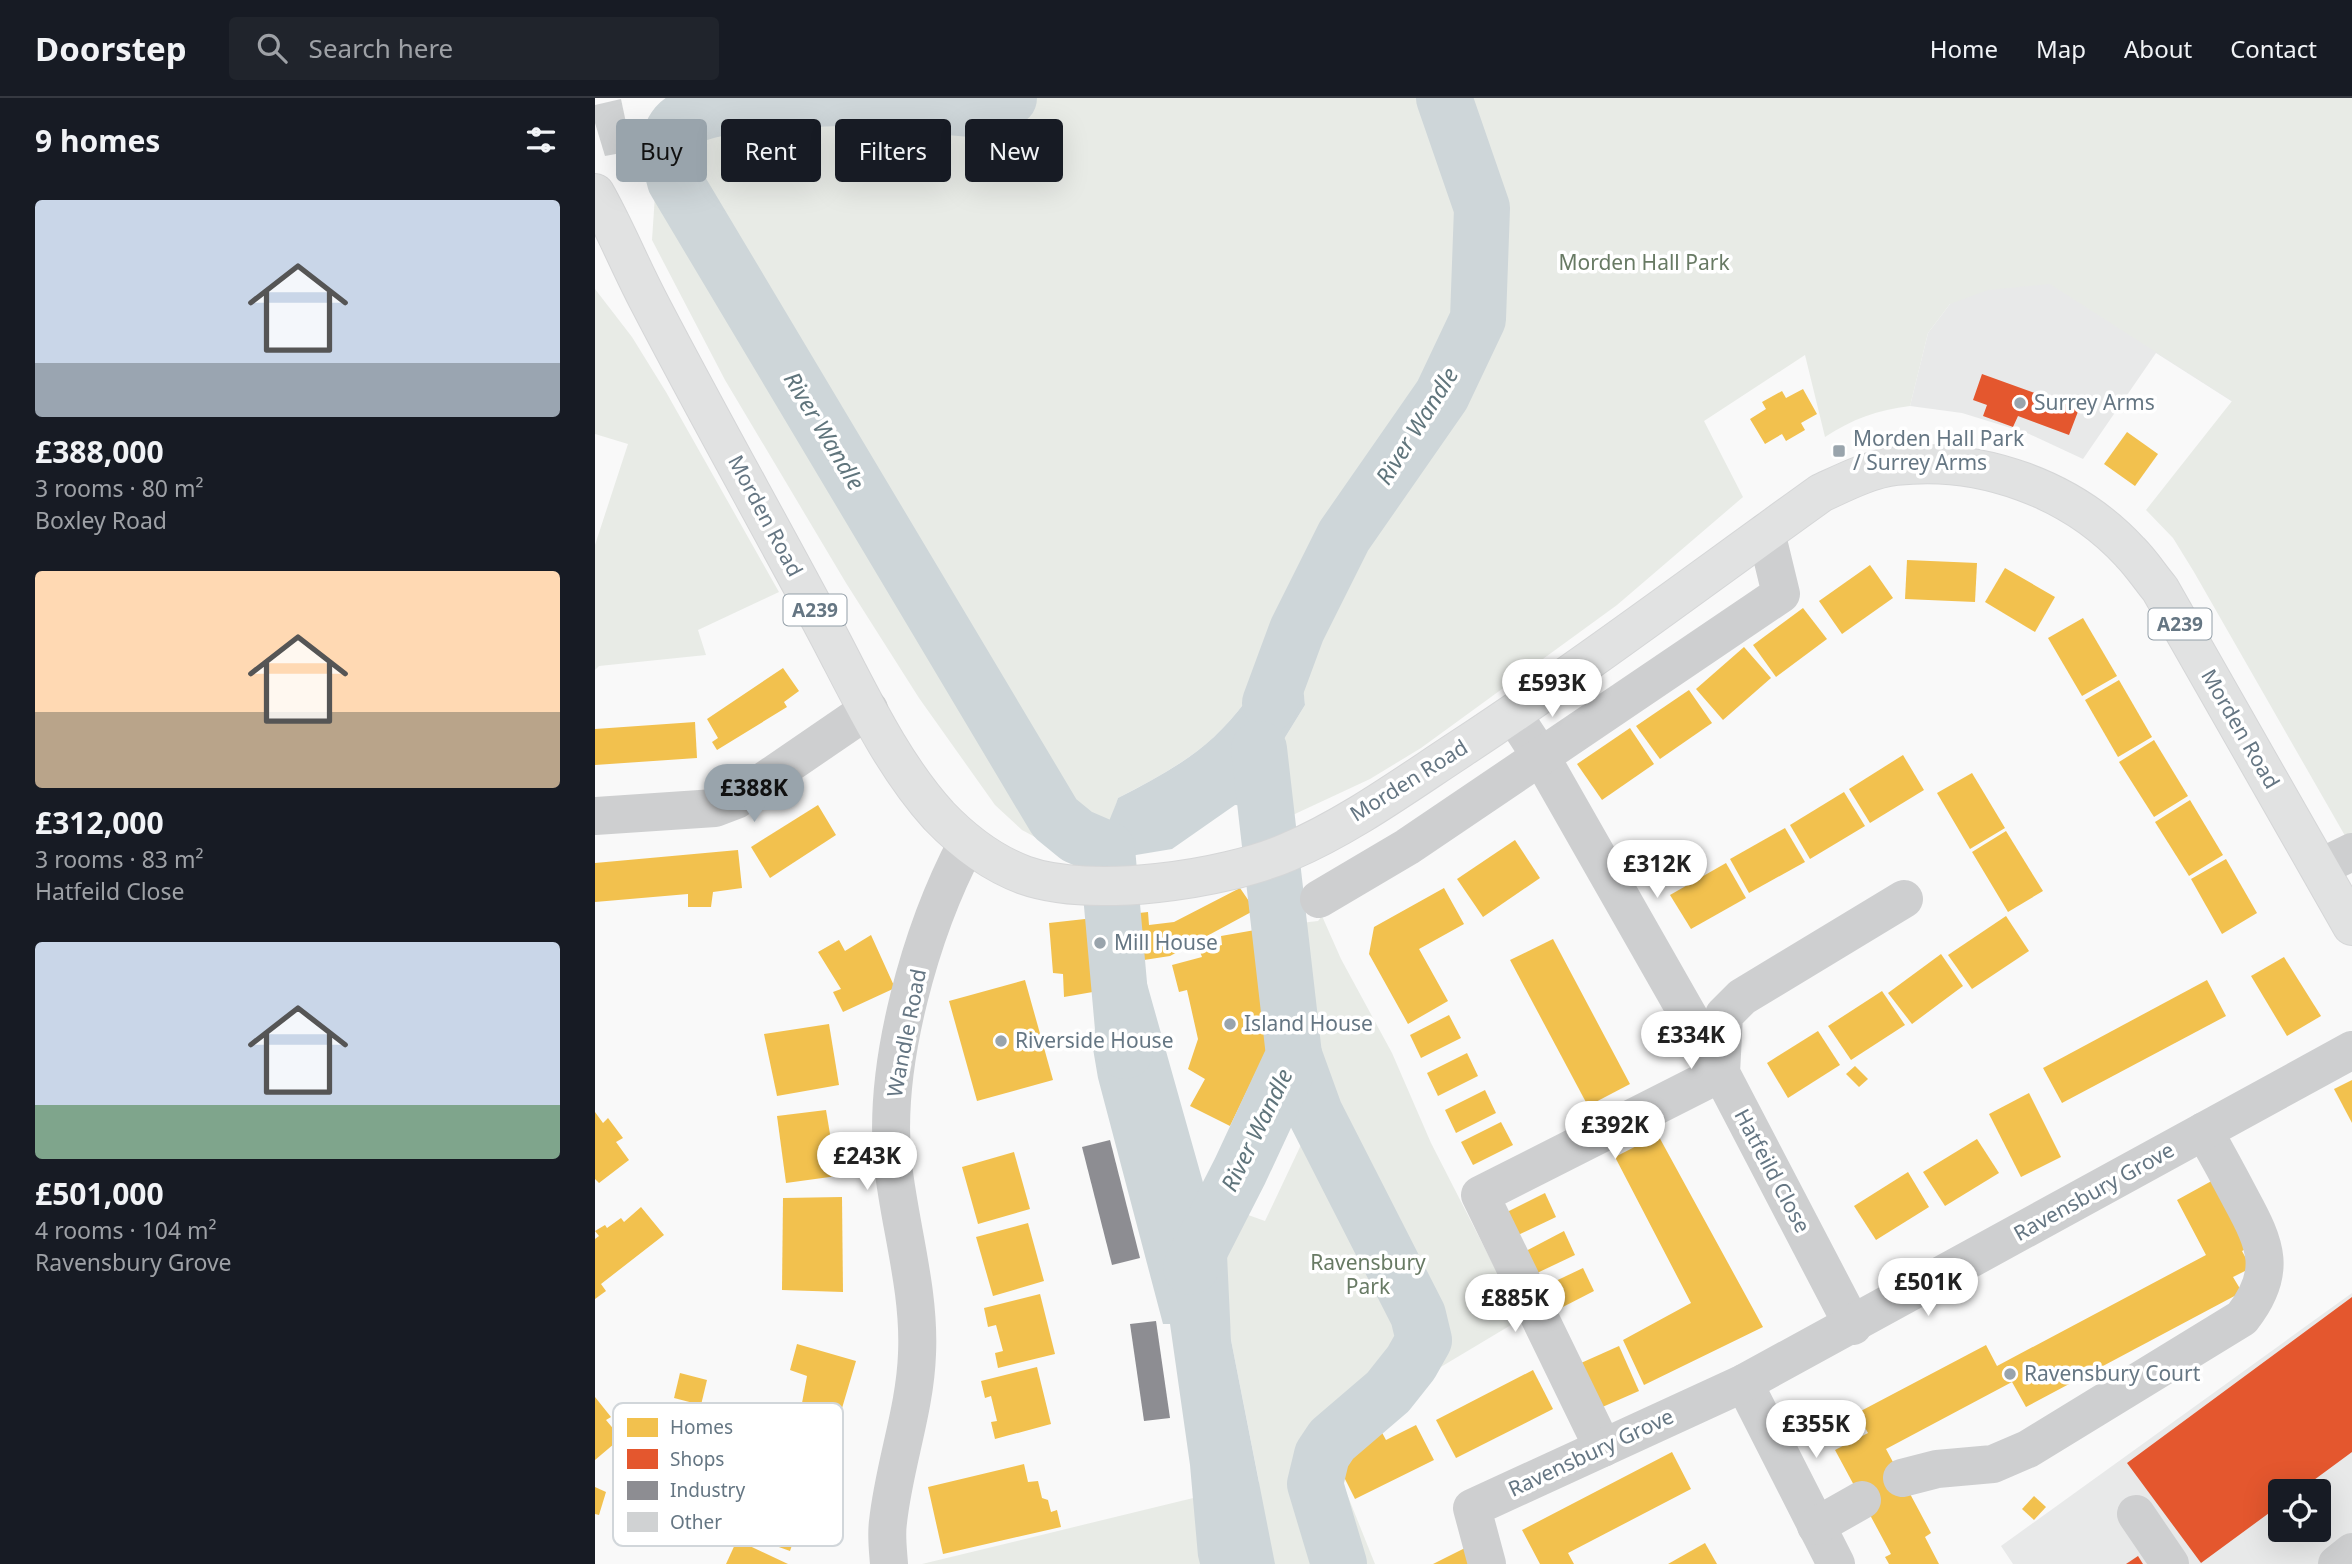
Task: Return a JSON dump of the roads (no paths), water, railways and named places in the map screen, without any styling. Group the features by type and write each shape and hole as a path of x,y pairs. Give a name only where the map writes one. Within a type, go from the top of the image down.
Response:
{"main road":[{"name":"Morden Road","path":"595,193 647,299 869,709 913,783 967,843 996,863 1027,876 1063,884 1168,881 1240,869 1286,853 1384,799 1513,715 1821,493 1857,476 1894,466 1932,464 1974,468 2019,479 2060,498 2100,525 2129,551 2160,589 2336,860 2352,926"},
{"name":"Morden Road","path":"595,254 607,261 647,299"}],"street":[{"path":"1319,899 1407,847 1780,594 1766,532"},
{"path":"595,817 715,808 736,800 869,709"},
{"name":"Hatfeild Close","path":"1513,715 1541,757 1721,1073 1853,1326"},
{"name":"Wandle Road","path":"888,1564 888,1523 912,1402 917,1353 915,1311 890,1132 894,1088 925,938 946,884 967,843"},
{"path":"1603,1448 1480,1195 1721,1073 1724,1015 1742,997 1904,899"},
{"name":"Ravensbury Grove","path":"1487,1564 1472,1508 1744,1383 1853,1326 2352,1050"},
{"path":"1902,1478 1937,1469 1993,1464 2028,1449 2242,1318 2257,1299 2264,1279 2266,1259 2261,1235 2204,1131"},
{"path":"1744,1383 1836,1564"},
{"path":"1816,1526 1862,1500"},
{"path":"2136,1514 2170,1564"},
{"path":"2337,1564 2352,1552"}],"waterway":[{"name":"River Wandle","path":"834,98 727,107 688,117 677,125 670,138 669,152 675,181 1055,818 1077,836 1107,849 1125,1051"},
{"name":"River Wandle","path":"850,98 983,110 1009,98"},
{"name":"River Wandle","path":"1270,703 1297,630 1344,536 1442,395 1478,319 1482,208 1444,98"},
{"name":"River Wandle","path":"1191,1267 1240,1171 1294,1055 1259,749"},
{"path":"1294,1055 1315,1113 1418,1315 1424,1340 1411,1363 1388,1392 1332,1440 1322,1455 1315,1484 1339,1564"}],"place":[{"name":"Surrey Arms","path":"2020,403"},
{"name":"Morden Hall Park / Surrey Arms","path":"1839,451"},
{"name":"Mill House","path":"1100,943"},
{"name":"Island House","path":"1230,1024"},
{"name":"Riverside House","path":"1001,1041"},
{"name":"Ravensbury Court","path":"2010,1374"}],"park label":[{"name":"Morden Hall Park","path":"1644,263"},
{"name":"Ravensbury Park","path":"1368,1275"}]}
